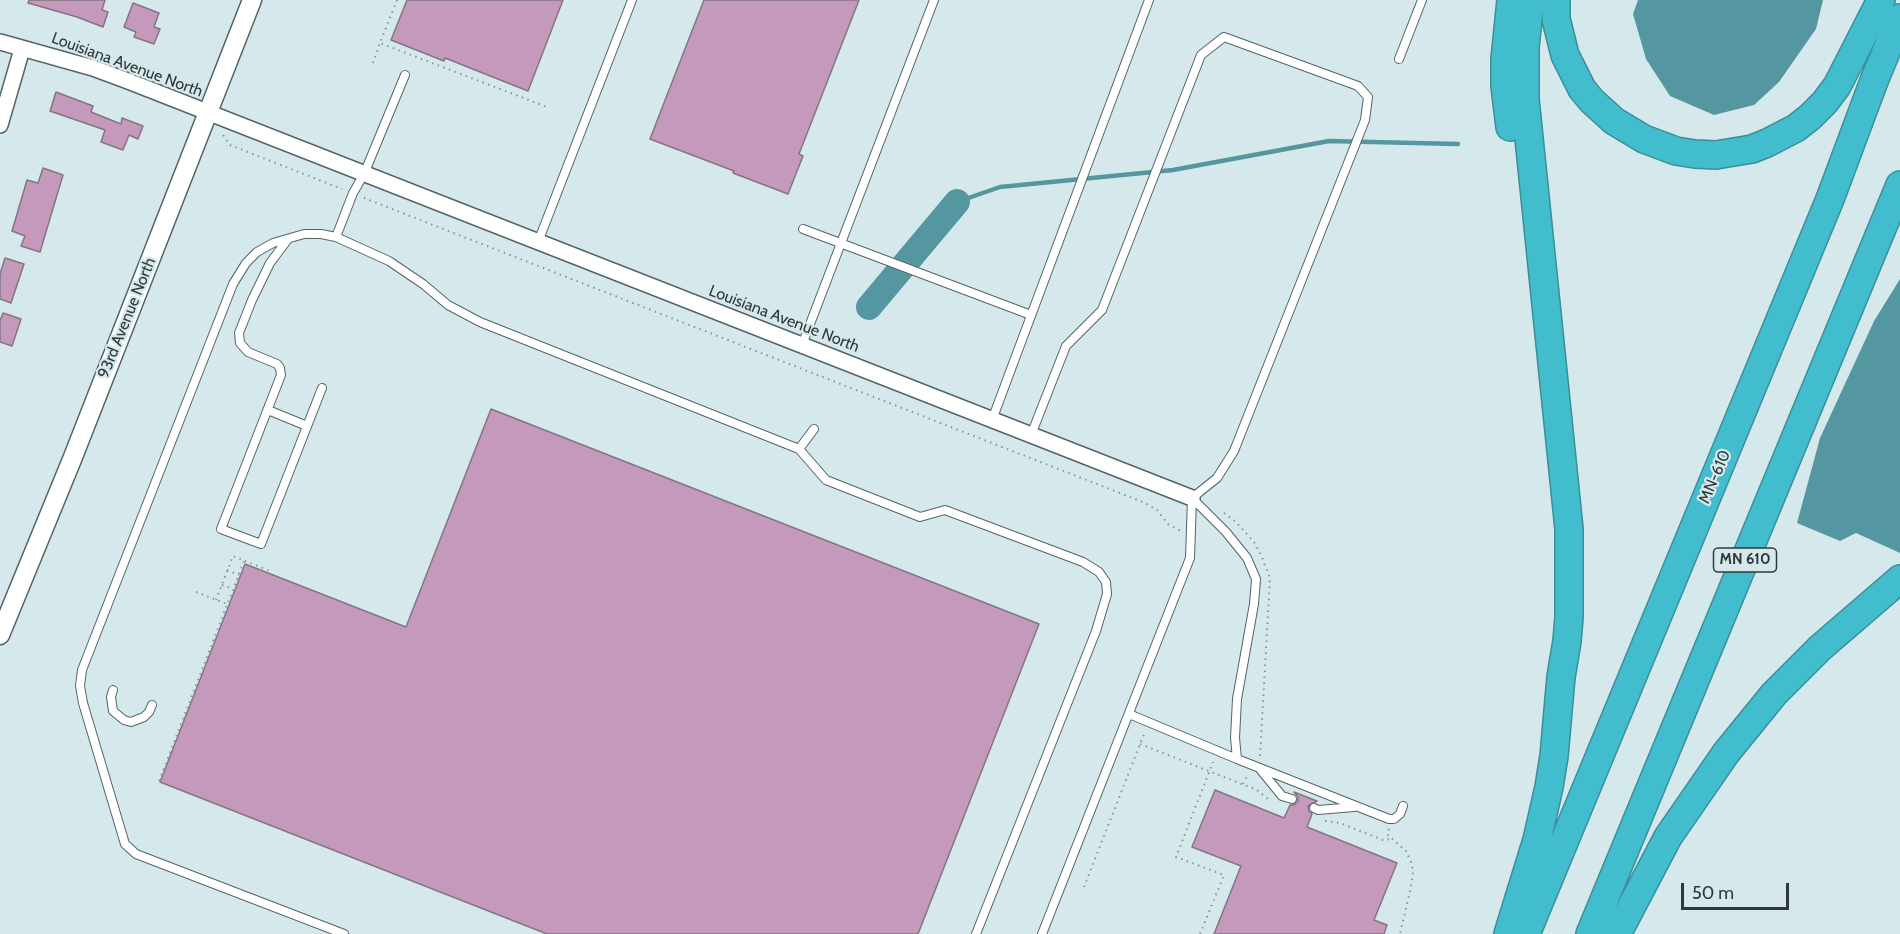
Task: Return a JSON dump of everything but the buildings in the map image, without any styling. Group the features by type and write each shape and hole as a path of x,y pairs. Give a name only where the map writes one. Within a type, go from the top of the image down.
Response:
{"highway":[{"path":"1511,0 1506,36 1505,86 1554,555 1557,642 1561,677"},
{"path":"1508,934 1544,809 1554,756 1569,617 1569,529 1525,99 1525,47 1530,0"},
{"path":"1556,0 1556,19 1563,48 1573,73 1592,101 1614,121 1644,139 1676,151 1716,155 1752,149 1767,143 1796,128 1810,117 1838,86 1881,0"},
{"name":"MN-610","path":"1526,934 1830,199 1900,18"},
{"name":"MN 610","path":"1590,934 1900,185"},
{"path":"1617,934 1668,837 1726,753 1774,694 1820,648 1900,579"}],"street":[{"name":"93rd Avenue North","path":"0,635 73,457 252,0"},
{"name":"Louisiana Avenue North","path":"0,42 93,68 1192,498"},
{"path":"0,126 22,49"}],"lane":[{"path":"538,242 632,0"},
{"path":"802,345 934,0"},
{"path":"992,420 1149,0"},
{"path":"1399,59 1422,0"},
{"path":"1031,435 1066,346 1102,310 1201,55 1224,37 1358,86 1368,97 1365,120 1234,451 1217,478 1192,498 1190,558 1042,934"},
{"path":"336,237 405,75"},
{"path":"803,229 1031,315"},
{"path":"344,934 136,854 125,844 80,686 82,670 233,284 256,252 289,237 321,234 336,237 389,261 423,284 448,305 472,318 799,449 826,480 920,517 945,510 1083,562 1099,572 1106,582 1107,594 1096,631 976,934"},
{"path":"289,237 270,263 239,333 240,343 248,352 277,364 281,375 221,529 261,544 322,388"},
{"path":"268,410 307,426"},
{"path":"799,449 814,429"},
{"path":"1192,498 1217,522 1247,558 1256,579 1254,604 1237,699 1235,738 1237,759"},
{"path":"113,690 111,704 118,717 124,720 138,720 144,717 152,705"},
{"path":"1129,714 1389,819 1394,819 1400,814 1403,806"},
{"path":"1257,767 1282,796 1292,800"},
{"path":"1314,808 1318,810 1356,807"}],"path":[{"path":"373,63 397,0"},
{"path":"380,43 548,107"},
{"path":"208,113 230,145 1143,502 1157,510 1175,529 1191,532"},
{"path":"1217,522 1225,512 1235,521 1254,542 1270,578 1260,756 1257,767 1243,784"},
{"path":"216,600 233,556 270,571"},
{"path":"159,781 244,561"},
{"path":"227,570 239,575"},
{"path":"222,585 233,589"},
{"path":"196,592 227,604"},
{"path":"1084,887 1144,734 1157,739 1164,729"},
{"path":"1140,744 1257,790 1272,801"},
{"path":"1200,934 1224,875 1176,857 1217,751"},
{"path":"1394,819 1387,834 1406,851 1413,874 1400,934"},
{"path":"1323,821 1340,823 1383,840 1392,839"}],"water":[{"path":"1638,0 1823,0 1816,29 1779,82 1754,105 1714,115 1670,96 1646,59 1633,14"},
{"path":"1900,279 1900,553 1856,533 1840,541 1797,523 1820,438 1874,321"}],"waterway":[{"path":"957,202 1000,187 1173,170 1329,141 1458,144"},
{"path":"869,307 957,202"}]}
